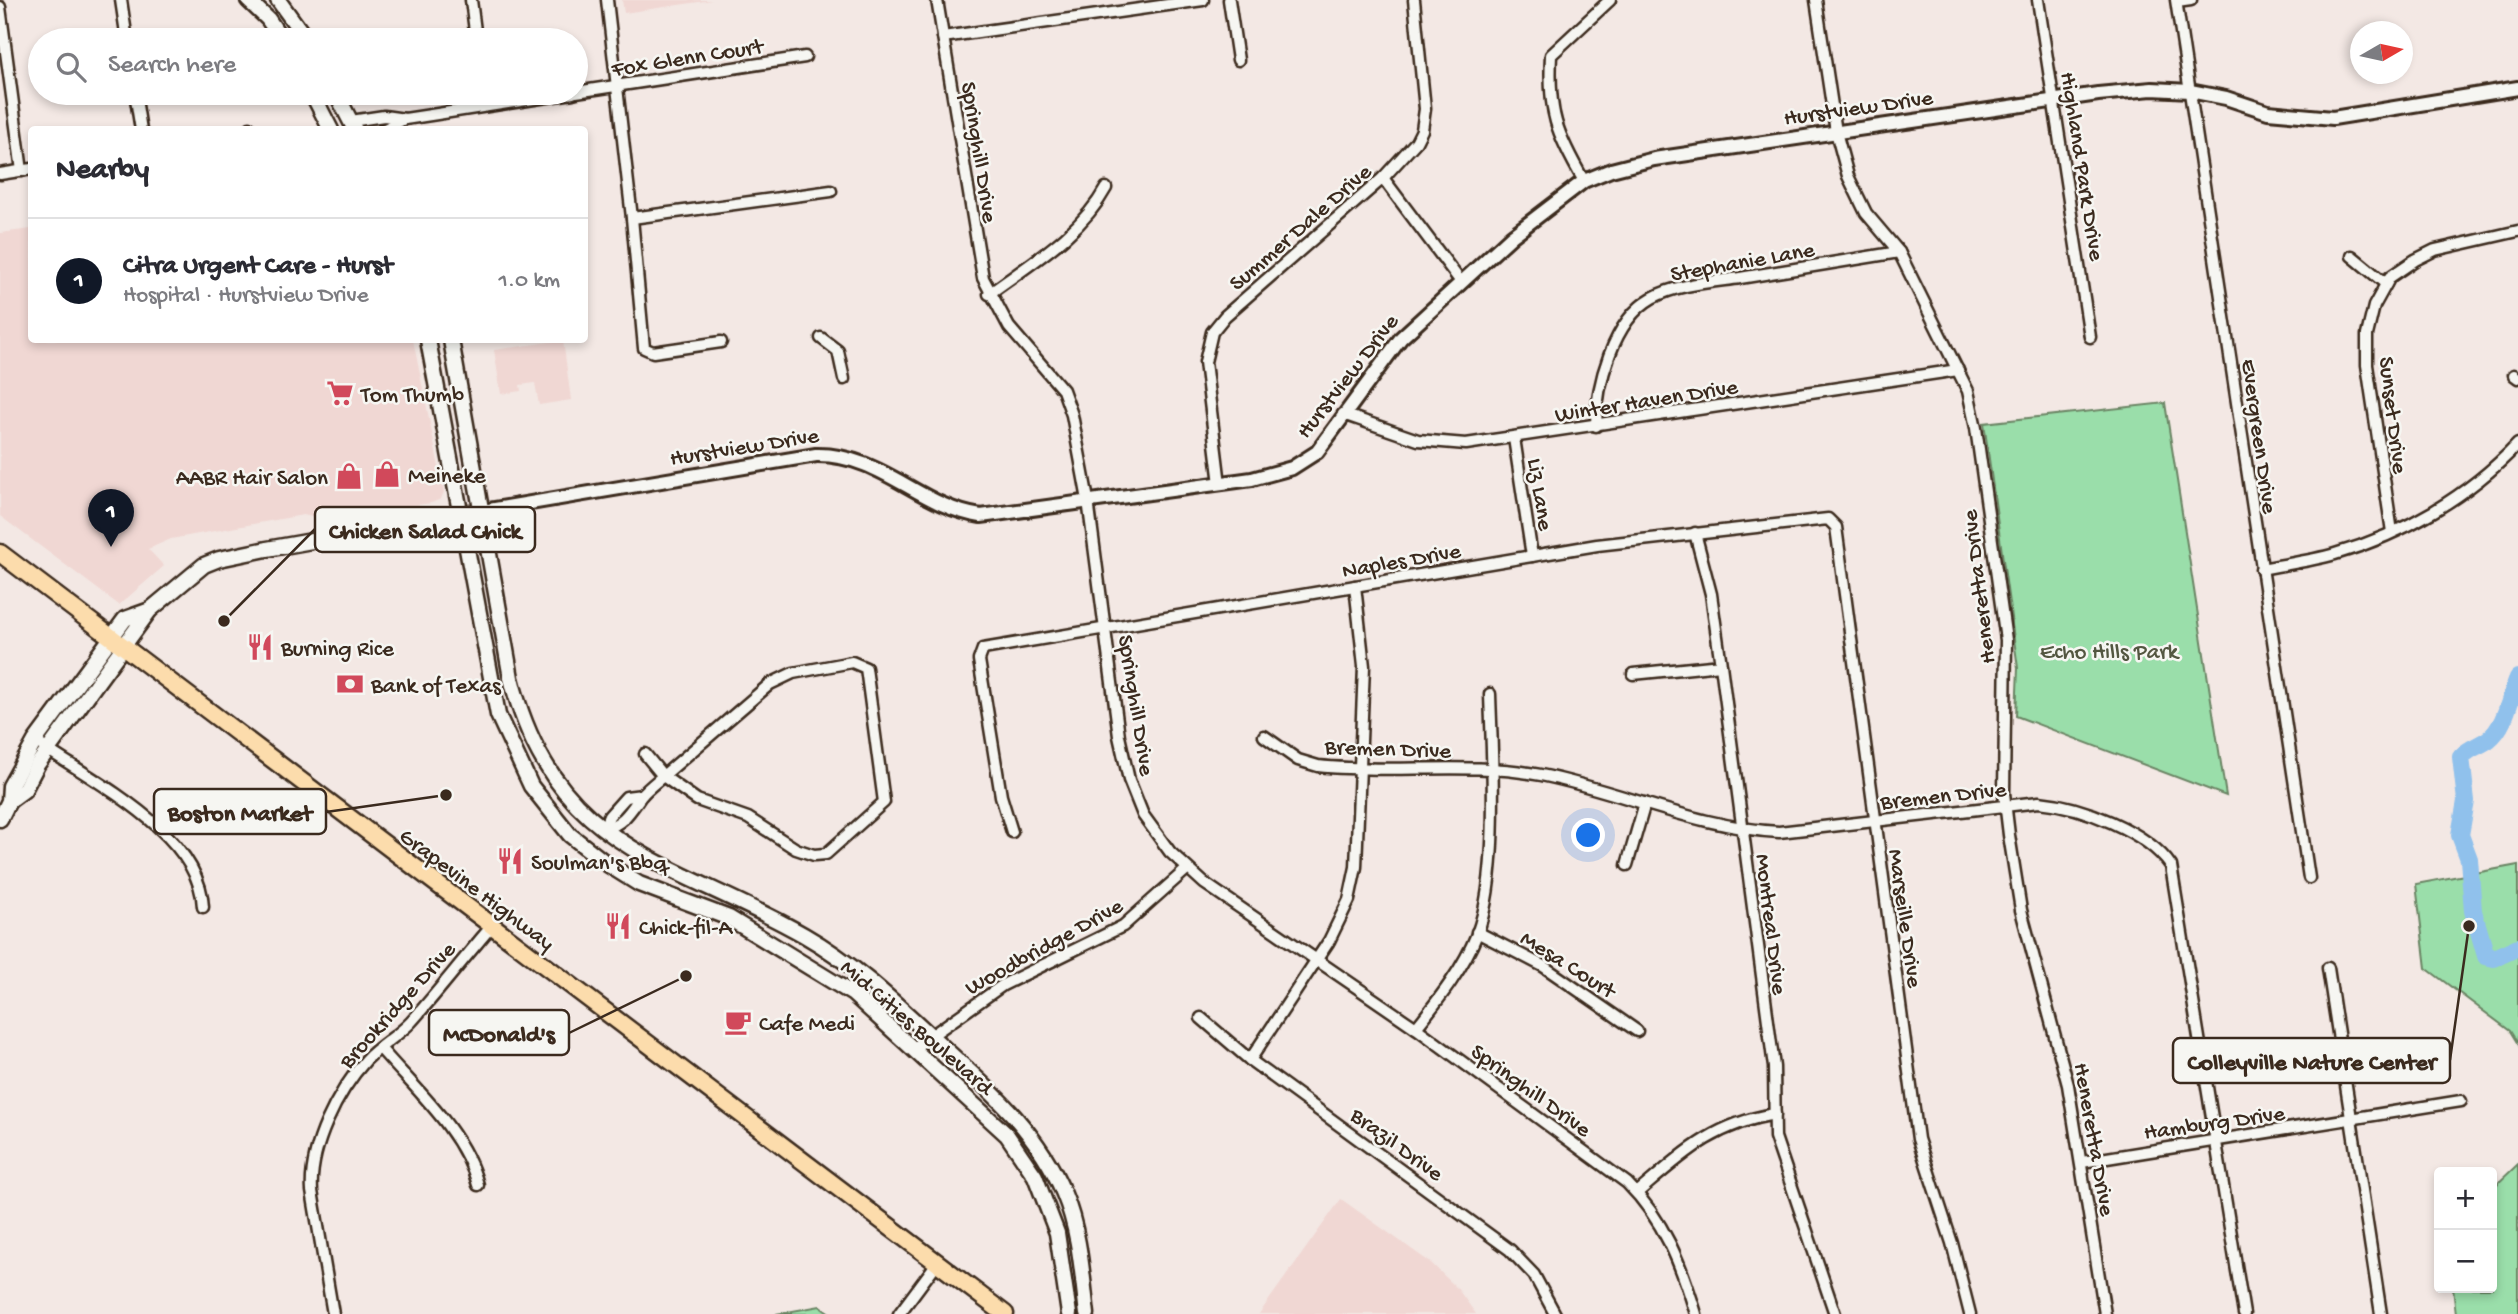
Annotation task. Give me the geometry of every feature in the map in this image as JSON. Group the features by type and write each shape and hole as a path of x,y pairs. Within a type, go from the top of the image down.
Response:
{"main road":[{"path":"248,0 274,28"},
{"path":"260,0 282,2 299,28"},
{"path":"318,105 329,126"},
{"path":"343,105 353,125"},
{"name":"Mid Cities Boulevard","path":"429,343 498,715 531,786 556,821 589,850 639,884 729,918 853,994 1007,1135 1035,1175 1057,1233 1069,1314"},
{"name":"Mid Cities Boulevard","path":"452,343 507,658 520,714 534,743 563,787 603,830 650,861 807,936 867,978 1009,1108 1043,1153 1065,1195 1074,1225 1087,1314"},
{"name":"Hurstview Drive","path":"116,641 189,575 219,559 483,511"},
{"name":"Grapevine Highway","path":"0,553 1005,1314"},
{"path":"0,819 9,801 10,786 35,741 116,641"},
{"path":"9,801 24,790 116,641"},
{"path":"487,662 507,658"},
{"path":"589,850 603,830"}],"street":[{"path":"121,0 125,28"},
{"path":"471,0 475,28"},
{"path":"607,0 632,218 643,348 653,352 721,342"},
{"name":"Springhill Drive","path":"937,0 979,258 989,294 1009,327 1063,390 1081,452 1119,736 1129,780 1153,830 1187,869 1416,1028 1610,1169 1637,1193 1653,1211 1681,1264 1696,1314"},
{"path":"943,37 1203,0"},
{"path":"1229,0 1238,60"},
{"name":"Summer Dale Drive","path":"1220,484 1205,362 1212,332 1225,316 1405,157 1425,119 1414,0"},
{"path":"1584,181 1559,139 1549,89 1552,55 1610,0"},
{"name":"Heneretta Drive","path":"1816,0 1836,132 1848,176 1866,213 1899,252 1968,391 1976,428 2006,640 2005,806 2021,909 2062,1054 2082,1162 2105,1314"},
{"name":"Highland Park Drive","path":"2038,0 2090,337"},
{"path":"2176,1 2191,0"},
{"name":"Evergreen Drive","path":"2176,1 2309,878"},
{"path":"0,7 3,48 27,170 0,174"},
{"name":"Fox Glenn Court","path":"588,91 805,57"},
{"name":"Hurstview Drive","path":"483,511 816,455 836,454 858,459 959,513 981,516 1277,474 1306,461 1326,440 1401,338 1461,282 1512,236 1584,181 1611,170 1654,159 2055,100 2152,89 2190,91 2226,98 2268,112 2333,118 2518,88"},
{"path":"137,105 140,126"},
{"name":"Fox Glenn Court","path":"353,125 384,116 405,119 497,105"},
{"name":"Fox Glenn Court","path":"391,126 405,119"},
{"path":"1383,178 1461,282"},
{"path":"989,294 1081,223 1095,208 1106,188"},
{"path":"632,218 831,191"},
{"name":"Sunset Drive","path":"2392,532 2367,365 2367,335 2374,306 2386,284 2400,269 2435,250 2518,230"},
{"name":"Stephanie Lane","path":"1596,426 1596,405 1607,361 1631,318 1652,298 1693,285 1899,252"},
{"path":"2352,256 2386,284"},
{"path":"821,338 838,351 844,379"},
{"name":"Winter Haven Drive","path":"1343,414 1381,430 1441,444 1514,438 1958,370"},
{"name":"Liz Lane","path":"1514,438 1532,556"},
{"path":"2261,569 2333,555 2392,532 2449,503 2518,444"},
{"name":"Naples Drive","path":"1012,832 1000,796 979,654 986,648 1532,556 1695,533 1819,519 1833,522"},
{"name":"Marseille Drive","path":"1833,522 1836,527 1918,1139 1952,1243 1970,1314"},
{"name":"Montreal Drive","path":"1695,533 1711,594 1721,665 1774,1067 1774,1114 1780,1157 1821,1264 1835,1314"},
{"path":"1250,1060 1317,960 1349,900 1356,867 1364,666 1355,586"},
{"path":"603,830 619,825 634,810 642,796 663,776 740,708 781,678 852,662 859,662 866,668 884,802 826,854 814,855 796,849 748,818 697,800 663,776 645,754"},
{"path":"1633,674 1721,665"},
{"path":"1416,1028 1456,974 1477,932 1489,865 1493,770 1490,694"},
{"name":"Bremen Drive","path":"1265,736 1298,760 1318,766 1493,770 1544,776 1742,828 1779,832 2005,806 2051,804 2091,816 2140,836 2161,852 2171,866 2244,1314"},
{"path":"35,741 145,817 177,844 196,873 203,907"},
{"path":"1628,865 1645,803"},
{"name":"Woodbridge Drive","path":"914,1048 1003,985 1123,926 1187,869"},
{"name":"Brookridge Drive","path":"333,1314 311,1176 317,1150 345,1089 366,1060 409,1025 491,927"},
{"name":"Mesa Court","path":"1477,932 1544,966 1637,1031"},
{"path":"2328,968 2381,1314"},
{"name":"Brazil Drive","path":"1201,1018 1250,1060 1510,1250 1534,1275 1555,1314"},
{"path":"380,1048 456,1137 472,1162 478,1185"},
{"name":"Hamburg Drive","path":"2082,1162 2216,1138 2352,1120 2461,1101"},
{"path":"1637,1193 1697,1143 1724,1127 1745,1119 1774,1114"},
{"path":"900,1314 937,1263"}],"shaded area":[{"path":"622,0 712,0 624,13"},
{"path":"28,229 28,343 414,343 444,492 441,499 431,503 322,519 303,515 171,539 148,549 164,566 119,605 0,516 0,233"},
{"path":"542,343 563,343 571,400 539,405 535,383 520,385 521,391 501,394 494,350"},
{"path":"1341,1199 1431,1263 1457,1288 1476,1314 1259,1314"}],"green space":[{"name":"Echo Hills Park","path":"2165,403 2226,796 2016,716 2018,668 1984,423"},
{"path":"2518,865 2518,1044 2510,1031 2426,968 2416,884"},
{"path":"2518,1164 2518,1314 2456,1314 2454,1293 2497,1293 2497,1184"},
{"path":"820,1306 831,1314 776,1314"}],"waterway":[{"path":"2518,678 2500,727 2489,739 2461,757 2466,801 2460,835 2469,859 2473,911 2486,956 2494,958 2518,947"}],"place":[{"name":"Tom Thumb","path":"340,393"},
{"name":"Meineke","path":"387,474"},
{"name":"AABR Hair Salon","path":"349,476"},
{"name":"Citra Urgent Care - Hurst","path":"111,547"},
{"name":"Chicken Salad Chick","path":"224,621"},
{"name":"Burning Rice","path":"260,647"},
{"name":"Bank of Texas","path":"350,684"},
{"name":"Boston Market","path":"446,795"},
{"name":"Soulman's Bbq","path":"510,861"},
{"name":"Chick-fil-A","path":"618,926"},
{"name":"Colleyville Nature Center","path":"2469,926"},
{"name":"McDonald's","path":"686,976"},
{"name":"Cafe Medi","path":"738,1022"}]}
